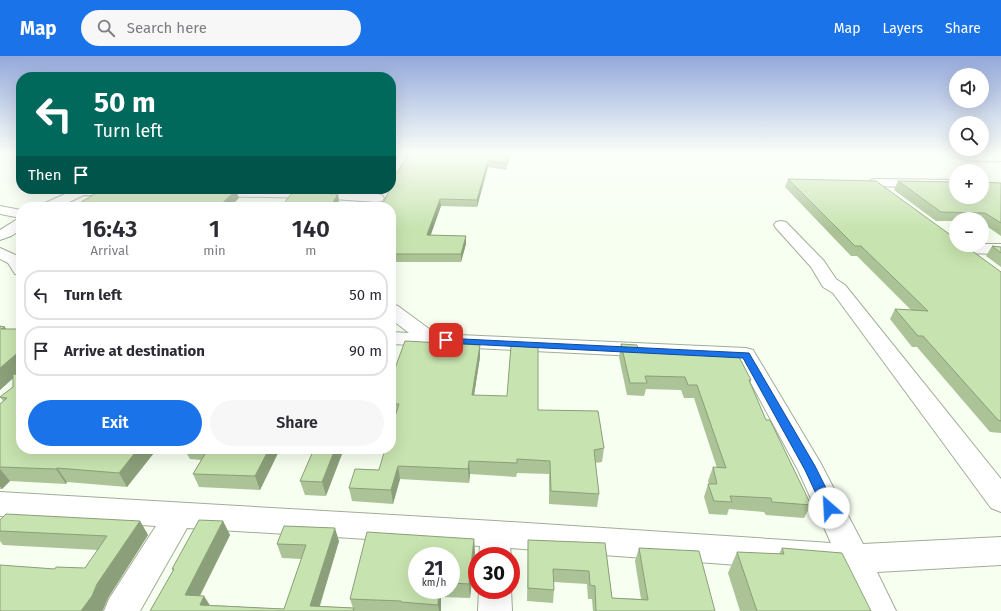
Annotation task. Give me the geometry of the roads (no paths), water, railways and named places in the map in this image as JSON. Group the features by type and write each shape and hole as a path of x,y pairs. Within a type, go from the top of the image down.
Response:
{"street":[{"path":"893,197 875,183 949,184"},
{"path":"59,202 76,194"},
{"path":"318,194 377,198"},
{"path":"0,210 16,213"},
{"path":"780,225 818,266 829,283 838,289 1001,500"},
{"path":"0,249 3,234 16,226"},
{"path":"989,248 1001,249"},
{"path":"967,252 984,264"},
{"path":"0,253 14,260 16,263"},
{"path":"396,314 431,340"},
{"path":"396,338 746,356 811,469 879,611"},
{"path":"0,504 179,515 495,545 854,559 1001,551"},
{"path":"121,611 179,515"},
{"path":"495,599 495,611"}]}
